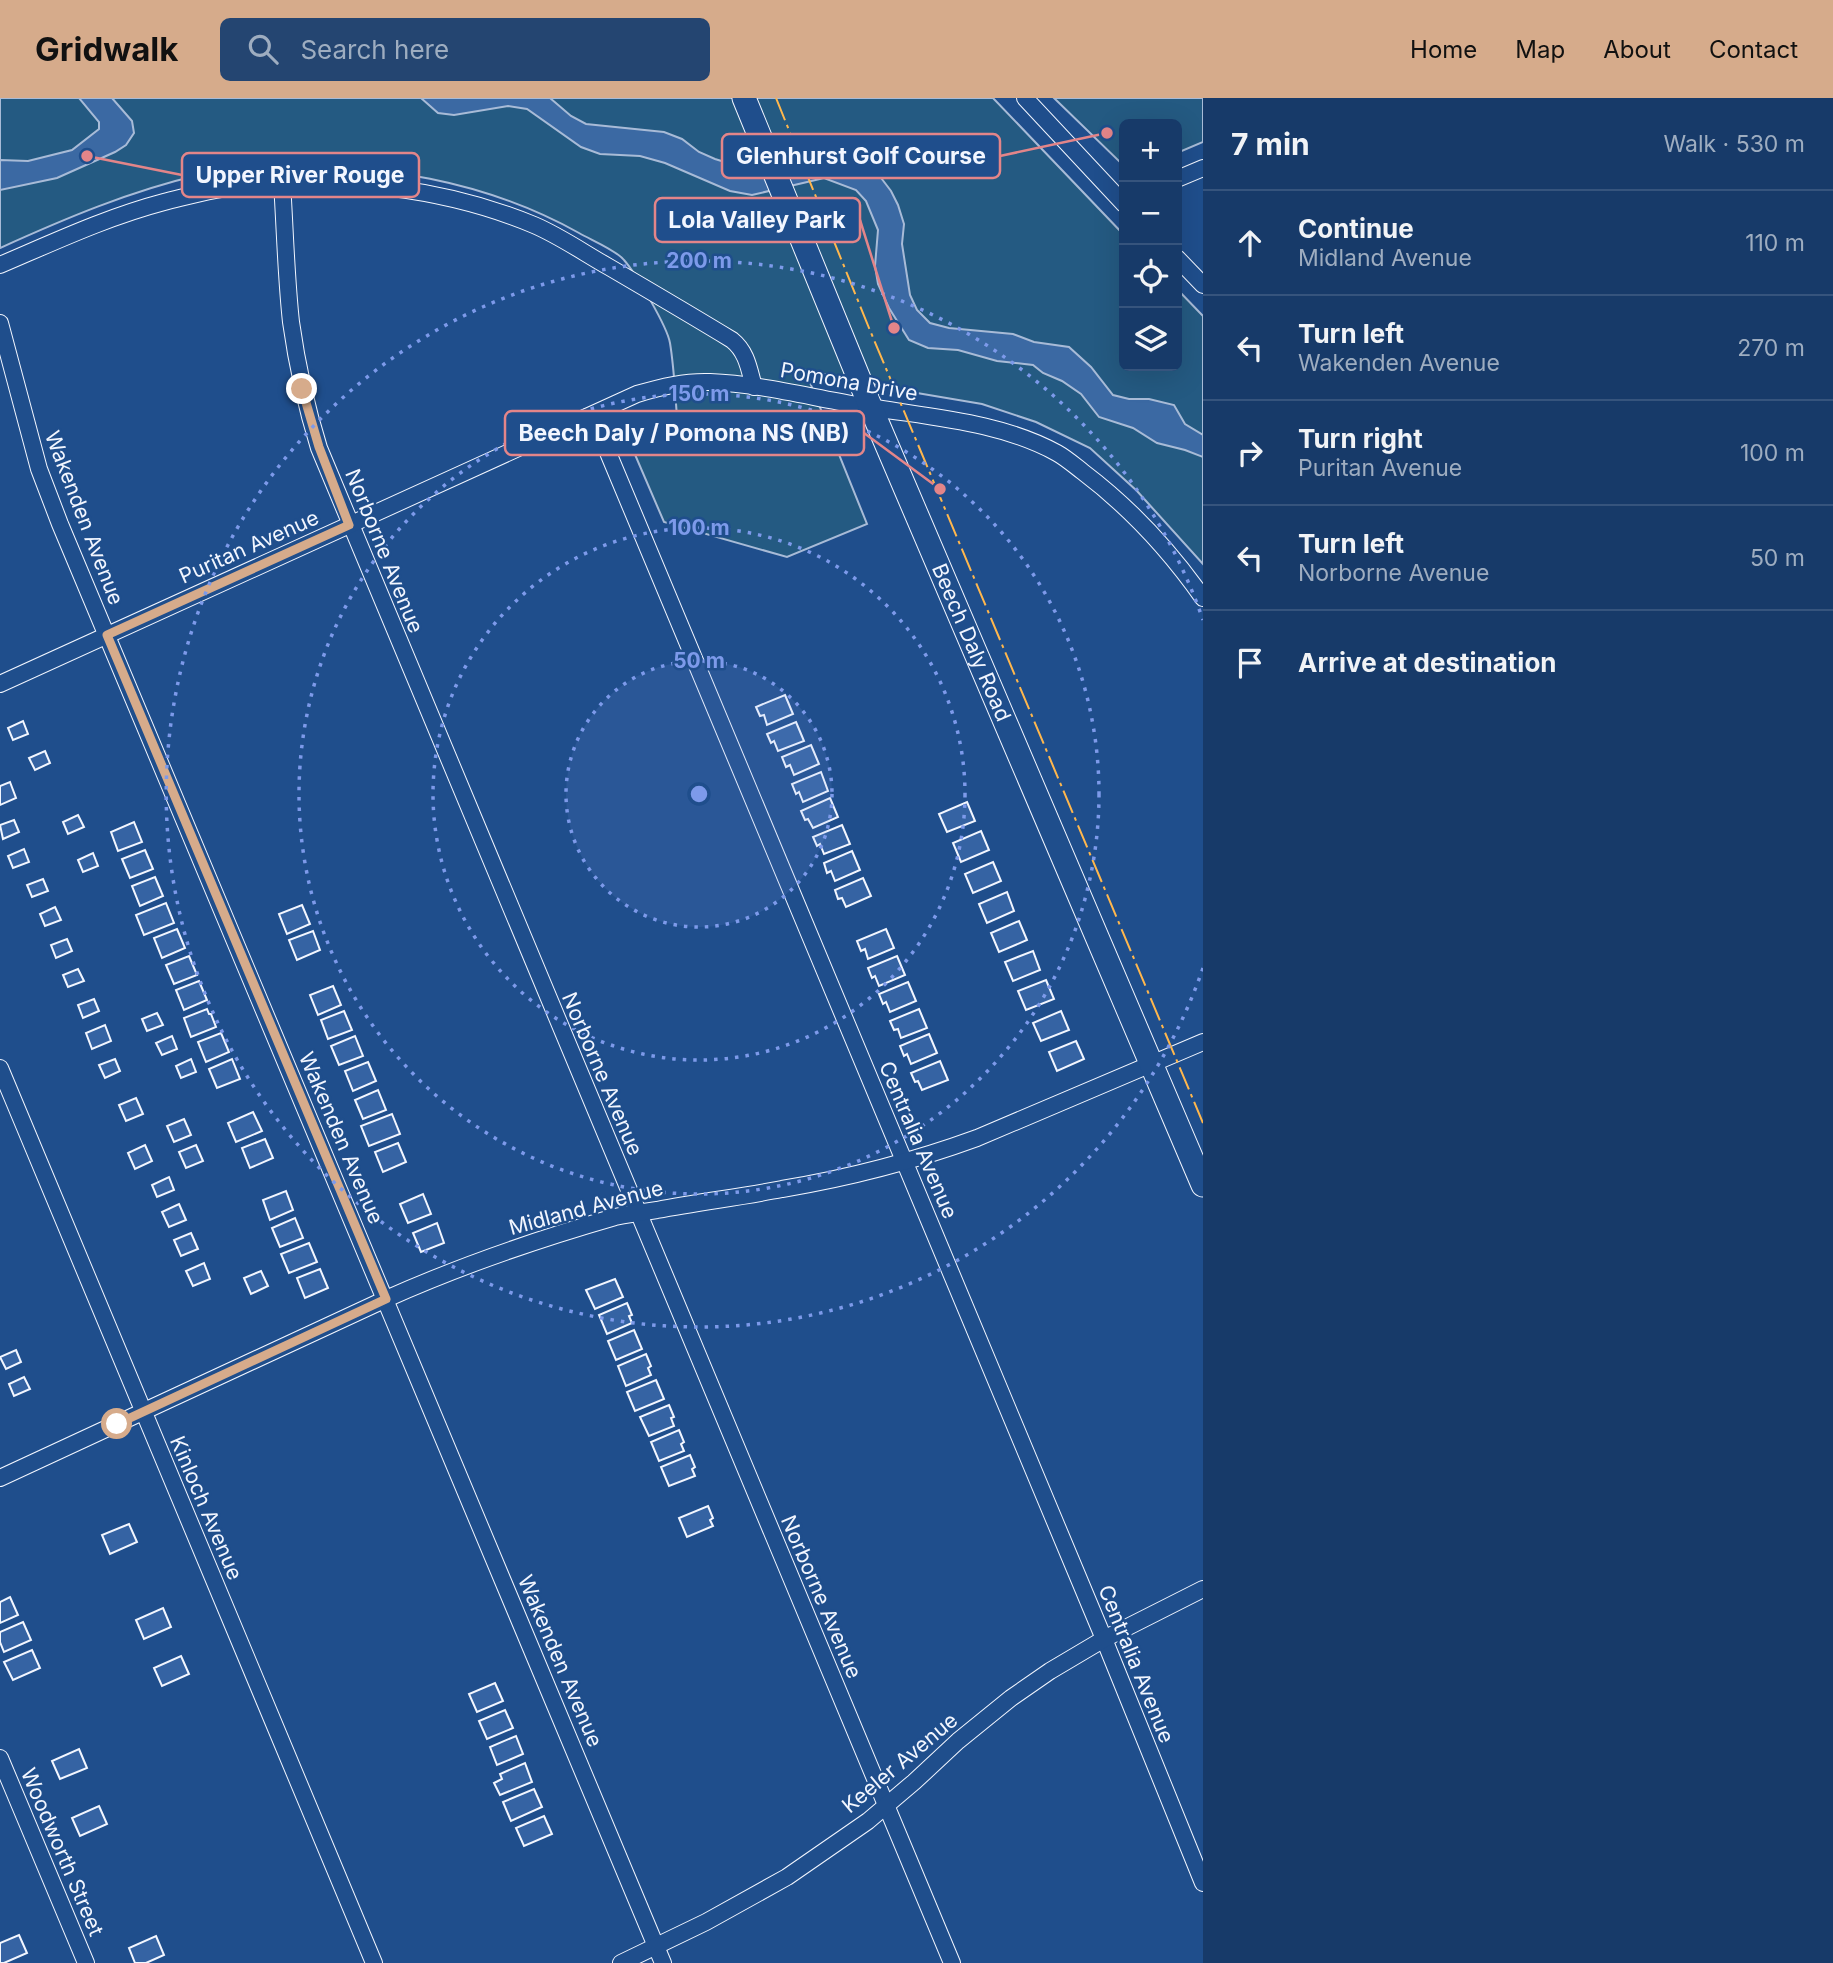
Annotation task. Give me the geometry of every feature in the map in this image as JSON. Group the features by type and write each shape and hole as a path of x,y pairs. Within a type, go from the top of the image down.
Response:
{"main road":[{"name":"Beech Daly Road","path":"744,98 871,408 1203,1185"}],"street":[{"path":"1026,98 1119,198"},
{"path":"1182,177 1203,168"},
{"name":"Norborne Avenue","path":"282,183 290,308 302,389 319,447 349,525 952,1963"},
{"name":"Pomona Drive","path":"0,265 94,225 163,202 240,186 354,183 407,190 508,215 537,226 732,340 745,354 754,387 991,428 1037,443 1059,454 1117,499 1147,530 1203,598"},
{"path":"1182,263 1203,285"},
{"name":"Wakenden Avenue","path":"0,323 39,469 663,1963"},
{"name":"Puritan Avenue","path":"0,684 637,394 669,385 708,382 754,387"},
{"name":"Centralia Avenue","path":"587,417 604,443 1104,1639 1203,1883"},
{"name":"Midland Avenue","path":"0,1478 386,1299 504,1251 637,1213 827,1181 939,1152 1203,1042"},
{"name":"Kinloch Avenue","path":"0,1068 374,1963"},
{"name":"Keeler Avenue","path":"621,1963 717,1916 787,1877 868,1821 1011,1698 1104,1639 1203,1589"},
{"name":"Woodworth Street","path":"0,1758 86,1963"}],"shaded area":[{"path":"0,98 993,98 1119,230 1119,371 1182,371 1182,294 1203,316 1203,564 1137,491 1090,448 1036,422 982,404 805,370 867,524 787,557 664,522 627,436 677,417 668,335 643,288 624,260 603,245 543,215 469,188 391,172 351,168 263,168 226,171 199,175 148,189 0,248"},
{"path":"79,98 112,98 132,121 134,133 126,145 57,178 0,190 0,160 28,161 72,150 99,129 99,122"},
{"path":"421,98 550,98 571,116 586,124 664,132 682,139 699,152 744,168 817,144 826,156 842,156 872,166 898,205 904,224 902,244 910,295 917,310 930,323 949,328 1013,334 1034,342 1069,347 1091,367 1113,395 1174,405 1185,424 1203,435 1203,457 1157,443 1133,428 1099,417 1081,394 1033,365 997,361 958,350 928,348 909,340 878,284 875,266 878,230 866,201 856,190 824,178 752,195 730,191 665,163 640,156 600,154 581,147 527,109 508,106 454,115 438,113"},
{"path":"1054,98 1203,98 1203,142 1182,151 1182,119 1119,119 1119,161"}],"building":[{"path":"785,695 793,714 767,725 764,715 760,716 756,707"},
{"path":"23,721 28,734 13,740 8,728"},
{"path":"796,722 804,741 778,751 767,734"},
{"path":"811,745 819,764 794,775 790,765 786,767 782,757"},
{"path":"45,751 50,763 35,770 29,758"},
{"path":"821,772 828,791 803,802 792,784"},
{"path":"10,782 16,798 0,805 0,786"},
{"path":"830,798 838,817 813,828 801,811"},
{"path":"967,802 975,821 947,832 939,814"},
{"path":"78,815 84,827 68,834 63,822"},
{"path":"14,820 19,832 3,839 0,825"},
{"path":"134,822 142,842 118,851 111,832"},
{"path":"842,825 850,844 824,854 813,837"},
{"path":"981,831 989,850 961,862 953,843"},
{"path":"24,849 29,862 13,868 8,856"},
{"path":"145,850 153,869 130,878 122,859"},
{"path":"852,851 860,870 835,881 831,871 827,873 824,863"},
{"path":"93,853 98,866 83,872 78,860"},
{"path":"993,862 1001,881 973,893 965,874"},
{"path":"155,877 163,896 140,906 132,886"},
{"path":"863,878 871,896 846,907 842,898 838,899 835,890"},
{"path":"43,879 48,891 32,897 27,885"},
{"path":"1007,892 1014,911 987,923 979,904"},
{"path":"166,903 174,923 144,935 136,915"},
{"path":"302,905 310,924 287,934 279,914"},
{"path":"55,907 61,920 45,926 40,914"},
{"path":"1019,921 1027,940 999,952 991,933"},
{"path":"177,929 185,948 162,958 154,938"},
{"path":"886,929 894,948 868,959 865,949 861,951 857,941"},
{"path":"313,931 320,950 297,960 289,940"},
{"path":"67,939 72,951 56,958 51,945"},
{"path":"1033,951 1040,970 1013,981 1005,962"},
{"path":"189,956 197,975 174,984 166,965"},
{"path":"897,956 905,975 879,986 868,968"},
{"path":"78,969 84,981 68,987 63,975"},
{"path":"1046,980 1054,999 1026,1010 1018,991"},
{"path":"199,981 207,1000 184,1010 176,990"},
{"path":"908,982 916,1001 890,1012 879,994"},
{"path":"333,986 341,1005 318,1015 310,995"},
{"path":"94,999 99,1011 83,1018 78,1005"},
{"path":"207,1009 216,1027 191,1037 184,1018"},
{"path":"919,1009 927,1028 901,1038 898,1029 894,1030 890,1021"},
{"path":"344,1011 352,1030 328,1039 321,1020"},
{"path":"1061,1011 1069,1030 1041,1041 1033,1023"},
{"path":"157,1013 163,1025 147,1031 142,1019"},
{"path":"105,1025 111,1041 92,1049 86,1033"},
{"path":"221,1033 229,1052 206,1062 198,1042"},
{"path":"929,1034 937,1053 911,1064 900,1046"},
{"path":"172,1036 177,1049 162,1055 156,1043"},
{"path":"355,1036 363,1056 339,1065 331,1046"},
{"path":"1076,1041 1084,1059 1057,1071 1049,1052"},
{"path":"115,1059 120,1071 105,1078 99,1065"},
{"path":"191,1059 196,1072 181,1078 176,1066"},
{"path":"232,1059 240,1079 217,1088 209,1069"},
{"path":"940,1061 948,1080 922,1090 911,1073"},
{"path":"368,1062 376,1081 353,1091 345,1071"},
{"path":"378,1090 386,1110 363,1119 355,1100"},
{"path":"136,1098 143,1114 126,1121 119,1105"},
{"path":"253,1112 262,1131 236,1142 228,1123"},
{"path":"392,1114 400,1134 369,1146 361,1126"},
{"path":"184,1119 191,1135 174,1142 167,1126"},
{"path":"265,1139 273,1158 250,1168 242,1148"},
{"path":"398,1143 406,1162 383,1172 375,1152"},
{"path":"145,1145 152,1161 135,1169 128,1153"},
{"path":"196,1145 203,1161 186,1168 179,1152"},
{"path":"169,1177 174,1190 157,1197 152,1185"},
{"path":"286,1191 293,1210 270,1220 263,1200"},
{"path":"423,1194 431,1214 408,1223 400,1204"},
{"path":"179,1204 186,1220 169,1227 162,1212"},
{"path":"295,1218 303,1238 280,1247 272,1228"},
{"path":"437,1223 444,1243 421,1252 413,1233"},
{"path":"191,1233 198,1249 181,1256 174,1240"},
{"path":"309,1243 317,1262 289,1273 281,1254"},
{"path":"204,1263 210,1279 193,1286 186,1271"},
{"path":"320,1269 328,1288 305,1298 297,1278"},
{"path":"261,1271 268,1286 251,1294 244,1278"},
{"path":"615,1279 623,1297 595,1309 586,1290"},
{"path":"627,1303 632,1323 607,1334 599,1315"},
{"path":"634,1330 642,1349 616,1360 608,1341"},
{"path":"16,1350 21,1362 6,1369 0,1357"},
{"path":"646,1354 651,1375 626,1386 618,1366"},
{"path":"24,1377 30,1389 14,1396 9,1384"},
{"path":"656,1380 664,1399 635,1411 627,1392"},
{"path":"669,1405 674,1426 649,1436 640,1417"},
{"path":"679,1430 684,1451 659,1461 651,1442"},
{"path":"690,1455 695,1476 669,1486 661,1467"},
{"path":"708,1506 713,1526 687,1537 679,1518"},
{"path":"129,1524 137,1542 110,1554 102,1535"},
{"path":"10,1597 18,1615 0,1623 0,1602"},
{"path":"163,1608 171,1627 144,1639 136,1620"},
{"path":"23,1622 31,1640 4,1652 0,1632"},
{"path":"32,1650 40,1668 13,1680 4,1662"},
{"path":"181,1656 189,1674 162,1686 154,1668"},
{"path":"495,1683 503,1701 477,1712 469,1694"},
{"path":"505,1710 513,1728 487,1739 479,1721"},
{"path":"516,1736 523,1754 497,1765 490,1747"},
{"path":"79,1749 87,1768 60,1779 52,1761"},
{"path":"525,1763 532,1782 500,1795 494,1783 502,1779 500,1774"},
{"path":"534,1789 542,1807 511,1821 503,1802"},
{"path":"99,1806 107,1824 80,1836 72,1818"},
{"path":"544,1816 552,1834 524,1846 516,1828"},
{"path":"19,1935 27,1953 0,1963 0,1943"},
{"path":"156,1936 164,1955 146,1963 135,1963 129,1948"}],"power":[{"path":"776,98 869,328 1203,1123"}],"place":[{"name":"Glenhurst Golf Course","path":"1107,133"},
{"name":"Upper River Rouge","path":"87,156"},
{"name":"Lola Valley Park","path":"894,328"},
{"name":"Beech Daly / Pomona NS (NB)","path":"940,489"}],"route":[{"path":"117,1424 386,1299 107,635 349,525 319,447 302,389"}]}
